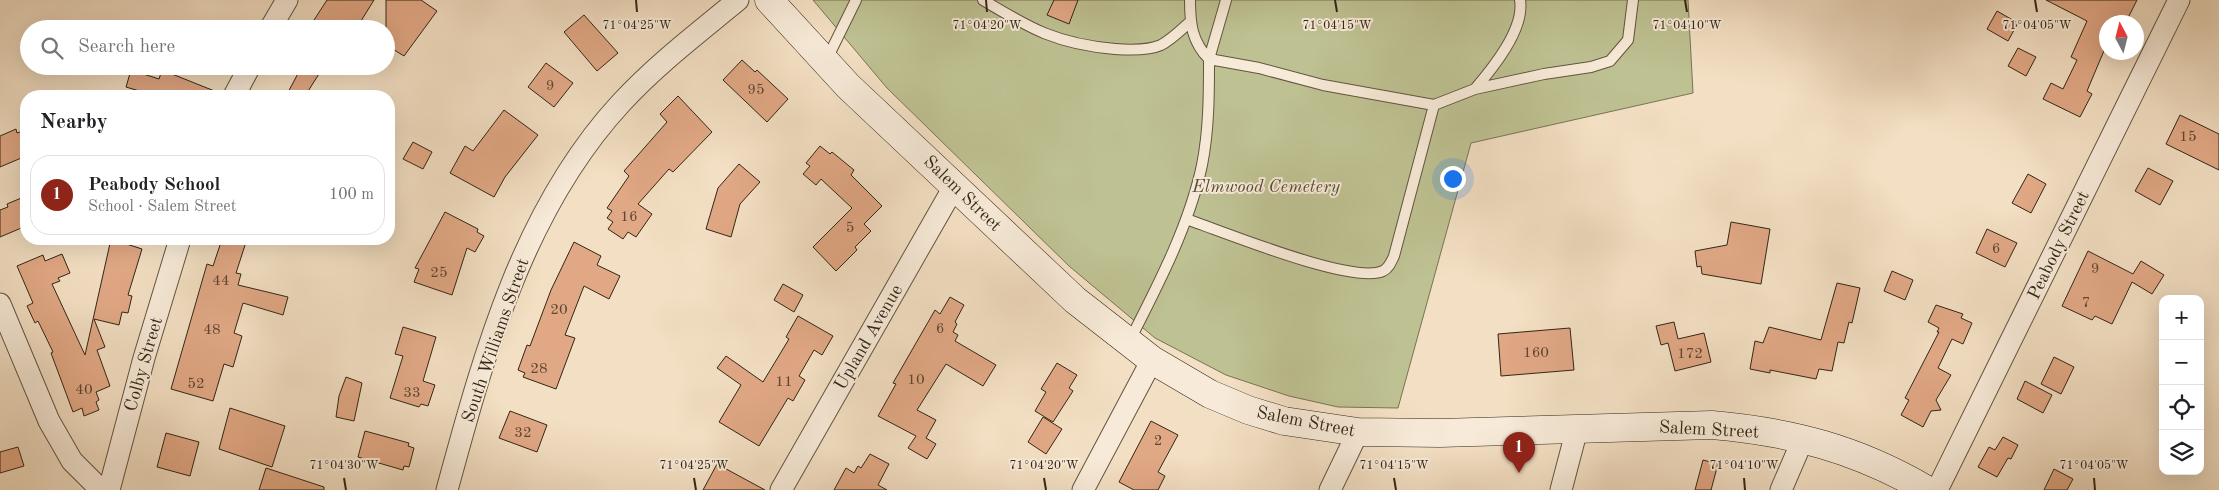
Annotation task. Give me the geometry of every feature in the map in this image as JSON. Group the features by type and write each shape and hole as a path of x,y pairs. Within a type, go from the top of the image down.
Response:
{"main road":[{"name":"Salem Street","path":"769,0 848,86 1055,281 1128,343 1152,360 1210,394 1248,410 1284,420 1358,432 1398,433 1712,426 1750,429 1833,446 1880,466 1927,490"}],"street":[{"path":"275,20 286,0"},
{"name":"South Williams Street","path":"447,490 480,371 501,311 524,255 552,201 584,148 621,103 666,58 738,0"},
{"name":"Peabody Street","path":"1938,490 2179,0"},
{"path":"237,90 245,75"},
{"name":"Upland Avenue","path":"780,490 955,185"},
{"name":"Colby Street","path":"108,490 144,358 178,245"},
{"path":"0,304 49,421 72,461 101,490"},
{"path":"1083,490 1152,360"},
{"path":"1561,490 1577,429"},
{"path":"1330,490 1358,432"},
{"path":"1781,490 1802,439"}],"lane":[{"path":"826,62 856,0"},
{"path":"983,0 1052,38 1091,47 1124,49 1154,47 1161,45 1191,21"},
{"path":"1190,0 1193,38 1209,59 1259,68 1323,85 1434,105 1475,89 1544,74 1583,69 1610,61 1628,40 1634,0"},
{"path":"1128,343 1186,219 1202,165 1207,130 1209,59 1226,0"},
{"path":"1475,89 1504,50 1516,27 1520,0"},
{"path":"1186,219 1344,271 1359,273 1382,271 1388,267 1394,256 1434,105"}],"green space":[{"name":"Elmwood Cemetery","path":"813,0 1688,0 1693,93 1471,143 1398,408 1338,407 1289,396 1226,375 1155,338 1069,266 887,88"}],"building":[{"path":"327,0 374,0 362,20 314,20"},
{"path":"386,0 421,0 437,11 404,56 395,50 395,20 386,20"},
{"path":"1054,0 1078,0 1069,24 1047,15"},
{"path":"2046,0 2137,0 2130,15 2099,15 2100,60 2087,91 2092,94 2080,117 2043,99 2051,83 2063,89 2077,60 2071,57 2087,21"},
{"path":"1997,11 2018,23 2008,41 1987,29"},
{"path":"584,15 618,53 597,71 564,32"},
{"path":"2018,48 2036,57 2026,76 2008,66"},
{"path":"742,60 755,72 757,70 788,99 767,122 723,80"},
{"path":"546,63 573,83 554,107 528,87"},
{"path":"130,75 147,75 159,79 160,75 174,75 212,90 136,90 126,87"},
{"path":"297,75 318,75 309,90 289,90"},
{"path":"678,96 712,132 673,172 669,169 638,204 652,214 636,237 628,232 623,239 608,229 613,222 607,218 612,211 607,208 629,176 624,171 667,122 660,114"},
{"path":"504,110 538,135 505,177 494,197 450,173 465,146 473,151"},
{"path":"2180,115 2219,134 2219,170 2166,144"},
{"path":"16,129 17,133 20,132 20,159 0,167 0,136"},
{"path":"413,142 432,152 423,169 403,159"},
{"path":"820,146 830,154 832,152 854,170 851,175 882,206 864,224 871,231 855,247 857,250 836,271 813,247 852,208 821,179 816,185 803,174 810,166 806,163"},
{"path":"739,164 760,182 740,204 731,237 706,229 718,188"},
{"path":"2148,168 2173,181 2160,205 2135,191"},
{"path":"2028,174 2046,184 2031,213 2012,203"},
{"path":"20,199 20,229 0,237 0,210 8,207 7,204"},
{"path":"445,212 478,229 477,232 484,236 475,252 467,248 452,295 414,282 419,269 415,268"},
{"path":"1731,222 1770,229 1761,284 1702,274 1701,266 1697,267 1695,251 1727,245"},
{"path":"1987,229 2017,243 2005,267 1976,253"},
{"path":"574,242 601,256 597,265 620,276 609,299 584,286 565,335 575,338 556,389 523,377 525,373 518,370 527,345 530,346 551,290"},
{"path":"110,245 130,245 142,249 128,295 132,296 128,313 122,312 119,325 94,319 105,347 97,350 110,386 96,392 99,400 96,402 99,410 84,416 82,408 73,412 51,353 53,352 38,321 35,323 27,306 33,303 17,266 43,255 45,261 62,254 70,273 58,278 60,281 52,284 85,355"},
{"path":"220,245 245,245 236,273 241,274 238,285 288,297 283,315 243,303 234,333 242,336 233,367 224,364 213,401 171,389 207,264 213,266"},
{"path":"2088,251 2133,274 2141,261 2164,275 2152,294 2132,282 2112,324 2095,316 2092,320 2062,306"},
{"path":"1892,271 1913,280 1905,300 1884,291"},
{"path":"1837,283 1860,288 1852,323 1849,322 1844,343 1838,342 1832,371 1819,369 1816,379 1770,370 1770,373 1750,369 1755,341 1763,343 1769,327 1821,340"},
{"path":"783,284 803,295 794,312 774,300"},
{"path":"950,297 964,305 955,322 957,324 953,332 958,335 955,341 996,365 983,386 946,364 917,410 936,420 926,438 936,444 927,459 908,448 916,436 878,416 896,384 893,383 935,310 940,314"},
{"path":"1936,305 1963,314 1961,318 1972,323 1963,344 1952,339 1938,368 1951,375 1936,400 1941,410 1931,411 1923,427 1901,415 1909,400 1905,398 1939,332 1937,332 1939,328 1928,322"},
{"path":"798,316 833,336 822,355 814,350 799,376 805,380 793,401 788,398 759,446 719,422 741,385 717,368 726,356 763,382 789,339 786,337"},
{"path":"1674,322 1678,339 1704,333 1711,362 1675,371 1668,343 1661,345 1656,326"},
{"path":"403,327 436,337 423,381 435,385 428,406 421,404 419,407 390,398 403,356 395,354"},
{"path":"1570,328 1574,370 1501,376 1498,334"},
{"path":"2054,357 2074,367 2061,394 2041,384"},
{"path":"1057,363 1077,375 1069,388 1073,391 1053,422 1035,411 1046,392 1041,389"},
{"path":"346,377 362,383 354,421 336,417 339,396"},
{"path":"2025,381 2052,395 2043,413 2017,399"},
{"path":"230,408 285,426 272,467 219,449"},
{"path":"510,411 547,425 537,452 499,438"},
{"path":"1043,417 1062,429 1046,454 1028,442"},
{"path":"1151,421 1178,435 1158,472 1165,476 1158,490 1134,490 1119,482"},
{"path":"365,431 409,443 408,446 414,448 409,467 404,466 403,470 358,457"},
{"path":"166,433 199,442 190,476 157,467"},
{"path":"2003,437 2018,445 2011,459 2008,458 1997,477 1978,467 1989,447 1995,450"},
{"path":"18,447 24,466 0,473 0,452"},
{"path":"870,454 889,464 878,485 887,490 834,490 846,468 854,473 858,466 861,468"},
{"path":"1703,460 1718,464 1711,490 1695,490"},
{"path":"717,464 765,490 703,490"},
{"path":"266,468 324,487 324,490 259,490"},
{"path":"2054,469 2073,479 2067,490 2044,490"}],"place":[{"name":"Peabody School","path":"1519,473"}]}
